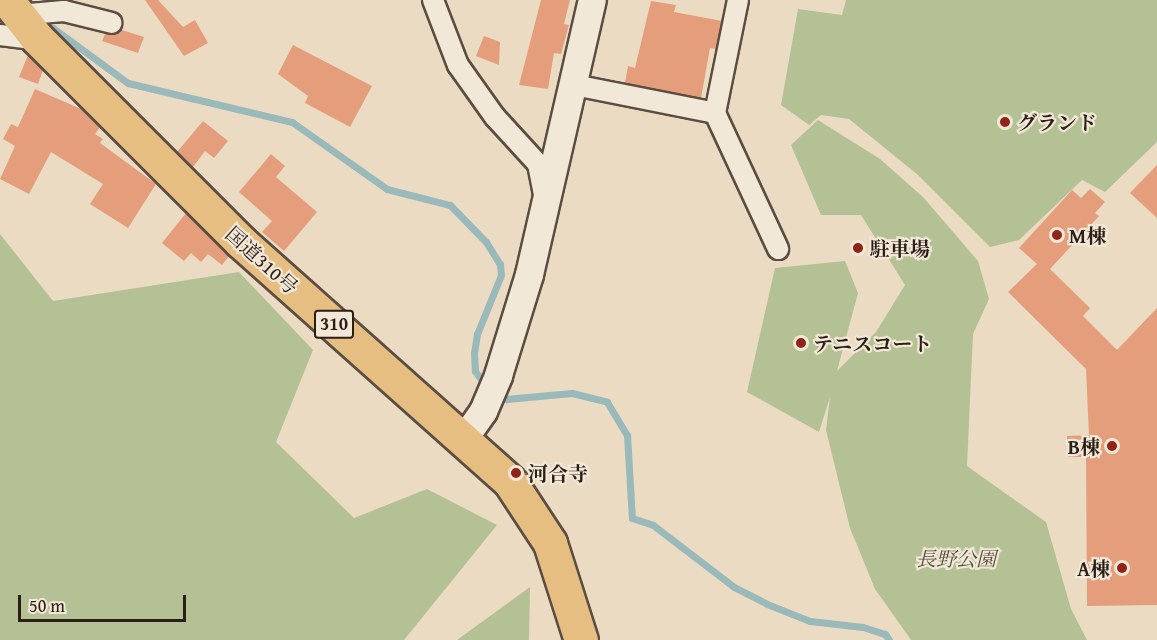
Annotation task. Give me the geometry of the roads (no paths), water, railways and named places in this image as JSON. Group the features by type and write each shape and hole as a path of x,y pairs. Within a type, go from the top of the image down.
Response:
{"highway":[{"name":"国道310号","path":"20,24 241,242 464,438 533,511 550,543 581,640"}],"street":[{"path":"433,0 459,65 495,117 538,164 545,200"},
{"path":"464,438 483,411 498,375 529,274 592,0"},
{"path":"738,0 715,113 778,249"},
{"path":"20,24 72,5 112,23"},
{"path":"574,85 715,113"}],"waterway":[{"path":"41,27 53,28 128,83 292,122 387,189 450,205 486,242 500,264 501,275 477,334 474,353 475,371 486,386"},
{"path":"495,393 506,399 572,393 607,402 627,435 632,518 653,525 734,587 767,604 810,621 863,627 885,634 889,640"}],"place":[{"name":"グランド","path":"1005,122"},
{"name":"M棟","path":"1057,235"},
{"name":"駐車場","path":"858,248"},
{"name":"テニスコート","path":"801,343"},
{"name":"B棟","path":"1112,446"},
{"name":"河合寺","path":"516,473"},
{"name":"A棟","path":"1122,568"}],"park label":[{"name":"長野公園","path":"956,558"}]}
